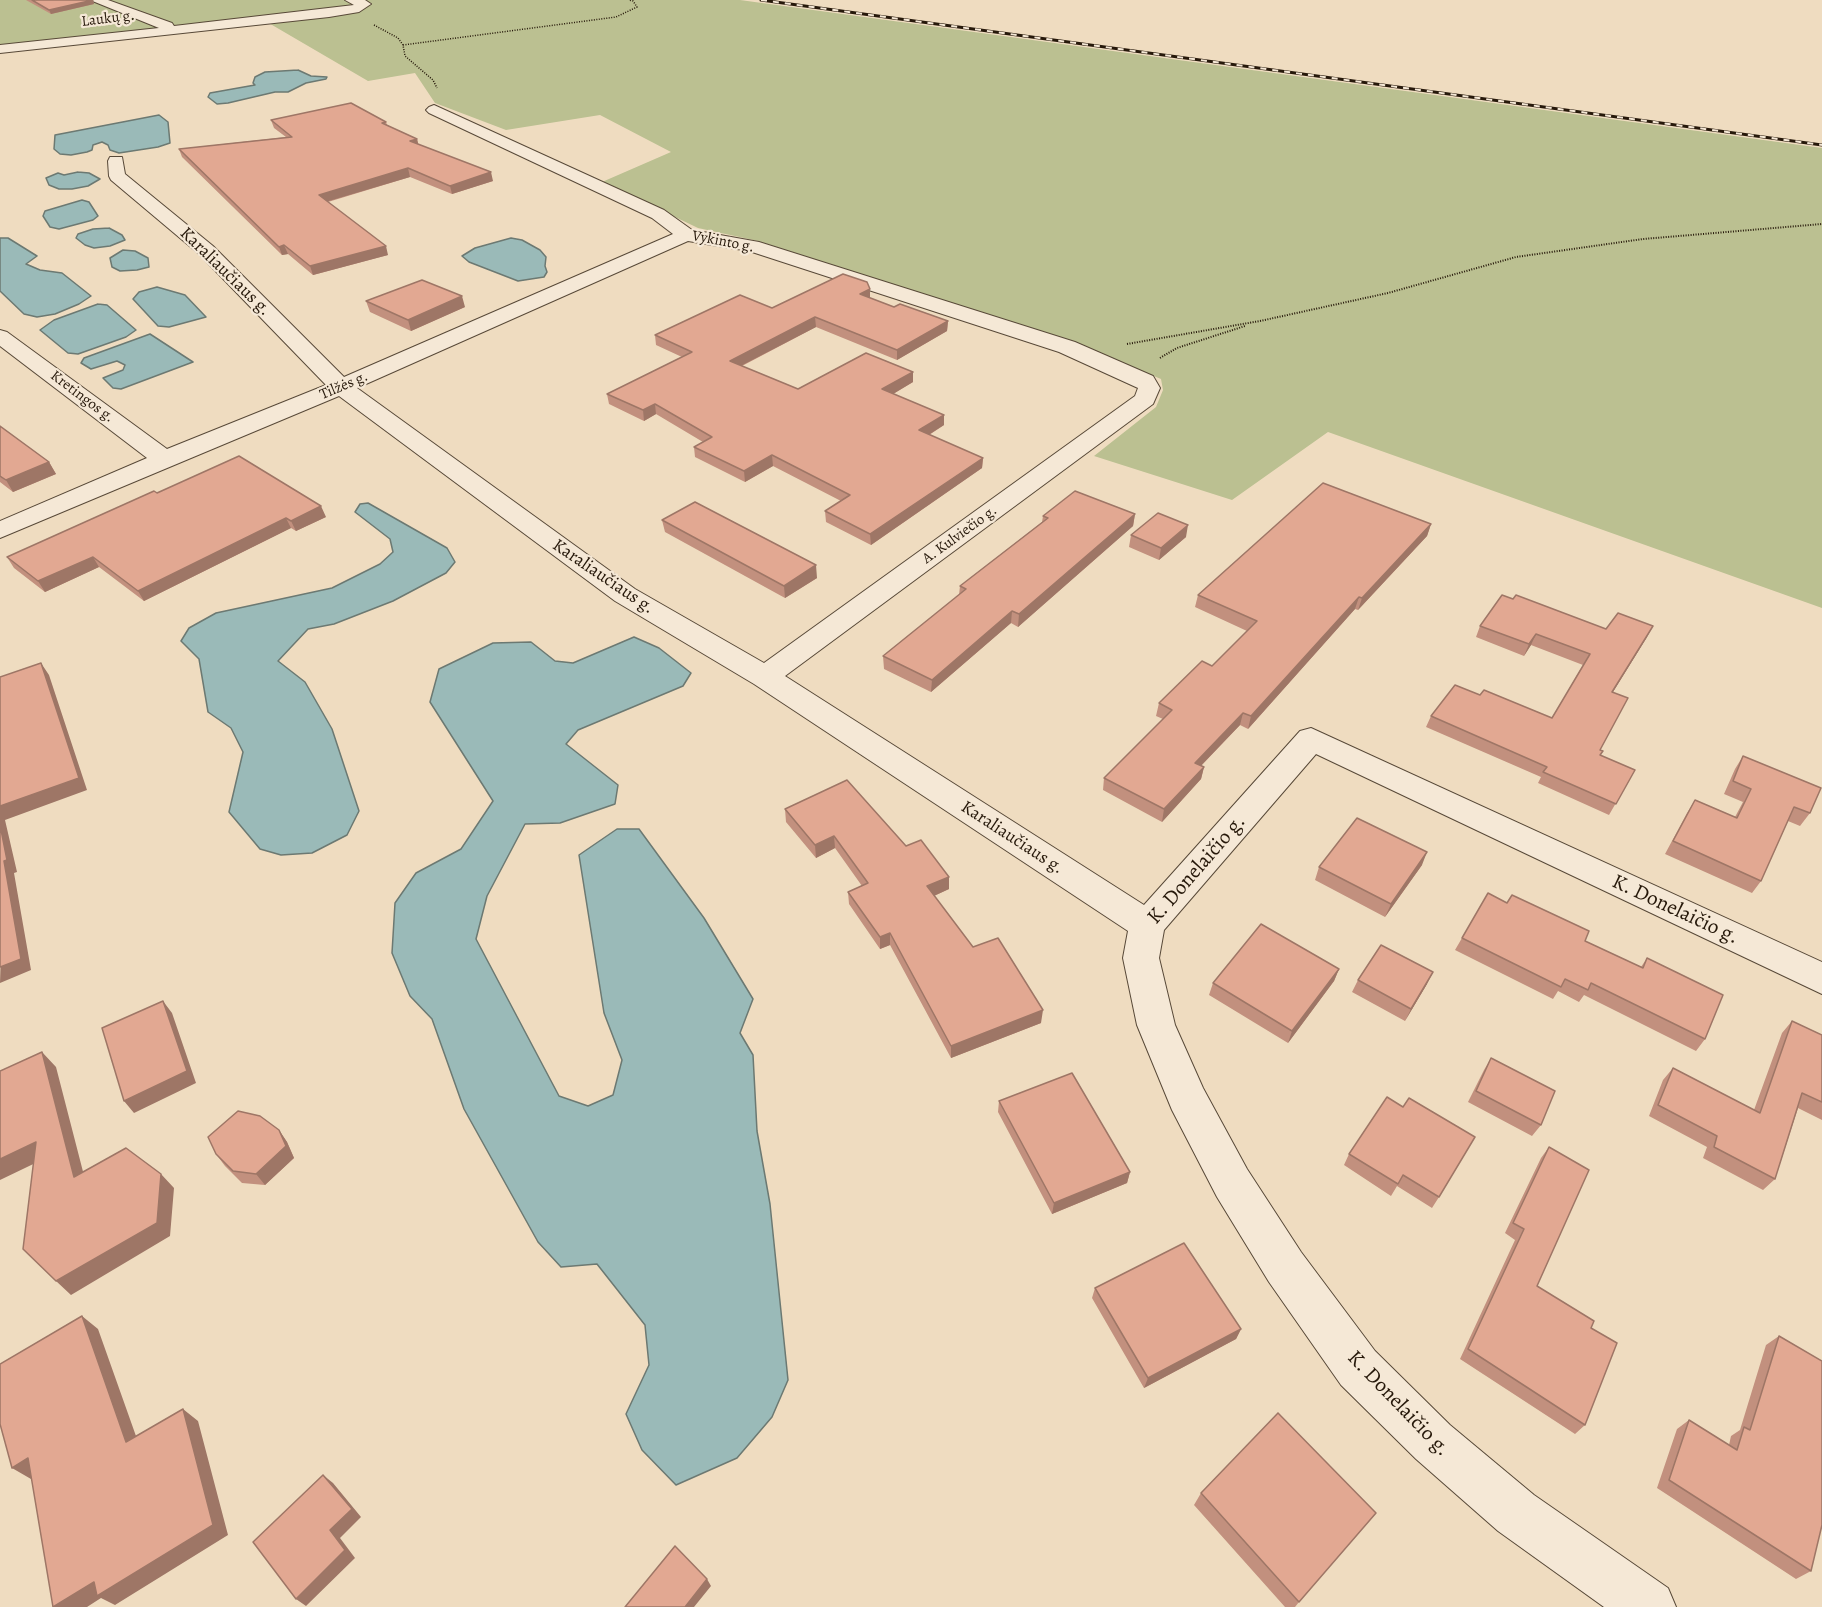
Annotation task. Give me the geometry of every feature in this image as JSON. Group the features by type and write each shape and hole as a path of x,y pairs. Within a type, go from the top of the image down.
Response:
{"street":[{"path":"96,0 175,28"},
{"name":"Laukų g.","path":"0,49 175,28 329,13 357,3"},
{"name":"Vykinto g.","path":"434,110 658,214 686,235 752,246 1067,347 1147,384"},
{"name":"Karaliaučiaus g.","path":"116,161 117,176 206,250 341,387 625,595 765,677 1147,925"},
{"name":"Tilžės g.","path":"0,530 164,459 341,387 686,235"},
{"name":"Kretingos g.","path":"0,336 164,459"},
{"name":"A. Kulviečio g.","path":"765,677 1145,399 1147,384"},
{"name":"K. Donelaičio g.","path":"1649,1607 1516,1513 1433,1442 1358,1368 1279,1258 1232,1183 1186,1096 1156,1025 1141,958 1147,925 1311,739 1822,979"}],"path":[{"path":"404,45 616,17 637,7 633,1 629,0"},
{"path":"329,13 349,16 386,30 404,45 405,56 433,80 440,95 443,103 434,110"},
{"path":"1067,347 1147,342 1260,321 1388,293 1516,257 1643,239 1822,224"},
{"path":"1147,384 1150,369 1162,356 1176,348 1260,321"}],"green space":[{"path":"0,0 740,0 1822,148 1822,608 1328,432 1232,500 1094,456 1156,407 1163,390 1161,379 1068,341 758,241 698,228 602,182 671,152 600,115 506,130 435,103 415,73 368,81 267,22 0,51"}],"water":[{"path":"298,70 311,76 327,77 306,83 288,92 275,92 228,103 217,104 208,97 210,93 255,85 253,83 255,77 265,72"},
{"path":"159,115 168,122 170,143 158,147 119,153 110,150 108,145 102,142 93,145 92,150 71,155 60,154 54,149 55,135"},
{"path":"78,172 89,173 100,179 88,186 59,189 49,185 46,178 58,173 64,175"},
{"path":"82,200 89,202 98,216 93,220 59,229 50,227 43,216 45,211"},
{"path":"109,228 122,235 125,240 110,246 94,248 76,238 78,234 93,229"},
{"path":"0,238 8,238 37,256 26,264 40,270 62,273 91,296 55,314 37,317 24,314 0,291"},
{"path":"511,238 522,240 540,250 546,257 547,272 544,277 518,281 469,262 462,256 475,248"},
{"path":"123,250 135,251 148,258 149,267 120,271 112,267 110,258"},
{"path":"157,287 185,295 206,317 169,327 158,326 133,299 139,292"},
{"path":"98,304 107,305 136,330 126,337 78,354 68,353 40,330 54,320"},
{"path":"150,334 193,362 121,389 113,388 103,378 123,370 125,365 117,361 91,369 81,363 84,358"},
{"path":"368,503 447,548 455,562 446,573 393,601 334,624 308,629 278,661 305,682 332,729 359,811 347,835 312,853 281,855 260,849 229,812 243,752 231,728 208,712 199,659 181,641 189,628 216,613 332,588 380,564 393,552 390,539 355,512 360,504"},
{"path":"634,637 659,648 691,673 683,686 578,730 566,744 618,785 615,804 560,823 525,824 487,896 476,939 559,1096 588,1106 613,1095 622,1060 604,1013 579,855 617,829 639,829 704,918 753,999 740,1033 753,1055 757,1131 770,1204 788,1380 772,1417 737,1458 676,1485 642,1450 626,1414 649,1365 645,1325 597,1264 561,1267 538,1242 464,1109 432,1019 410,996 392,953 395,903 416,873 461,849 493,801 430,702 439,669 493,643 531,642 555,661 573,663"}],"building":[{"path":"32,0 93,0 49,10"},
{"path":"351,103 386,122 382,123 417,139 410,141 491,172 450,186 408,168 319,195 386,246 310,266 284,245 279,247 179,149 292,137 271,120"},
{"path":"843,274 867,282 870,289 860,294 894,307 900,304 948,321 897,350 815,317 730,361 798,389 866,353 913,372 882,389 944,415 919,430 983,458 870,534 825,511 850,495 772,455 744,471 694,447 712,437 655,404 643,410 607,394 692,352 655,335 740,295 772,308"},
{"path":"422,280 462,296 408,320 366,301"},
{"path":"0,426 49,462 6,480 0,476"},
{"path":"239,456 321,506 291,521 286,518 138,591 93,557 38,581 7,557 154,491 157,493"},
{"path":"1323,483 1431,524 1362,598 1359,597 1251,716 1243,713 1195,763 1204,767 1164,809 1104,778 1172,710 1159,703 1202,661 1212,666 1257,621 1198,595"},
{"path":"1075,491 1135,514 1019,614 1012,611 932,680 883,656 966,589 960,586 1048,518 1043,516"},
{"path":"695,502 816,565 784,586 662,520"},
{"path":"1158,513 1188,525 1161,548 1131,535"},
{"path":"1502,595 1513,599 1516,595 1606,629 1618,613 1653,626 1612,692 1628,698 1600,750 1603,751 1600,755 1635,770 1616,804 1543,772 1547,767 1431,716 1455,685 1480,695 1484,690 1552,718 1590,654 1536,634 1529,644 1480,626"},
{"path":"41,663 79,778 0,806 0,677"},
{"path":"1743,756 1821,788 1810,813 1794,807 1761,881 1673,841 1695,800 1737,818 1751,789 1733,781"},
{"path":"847,780 906,846 921,840 949,877 927,886 973,947 998,938 1043,1010 951,1046 890,933 880,937 848,892 868,883 834,836 815,845 785,809"},
{"path":"1357,818 1427,852 1391,904 1319,867"},
{"path":"0,825 21,959 0,967"},
{"path":"1488,893 1507,903 1512,895 1589,931 1585,941 1643,968 1647,958 1723,995 1705,1039 1591,983 1588,990 1565,979 1561,987 1462,938"},
{"path":"1261,924 1339,969 1292,1031 1213,983"},
{"path":"1381,945 1433,972 1411,1009 1358,980"},
{"path":"163,1001 187,1071 124,1101 102,1028"},
{"path":"1792,1021 1822,1035 1822,1102 1802,1093 1775,1179 1714,1147 1717,1136 1658,1105 1673,1068 1760,1113"},
{"path":"42,1052 74,1177 126,1148 161,1174 157,1223 56,1281 23,1249 36,1142 0,1159 0,1071"},
{"path":"1491,1058 1555,1091 1541,1125 1476,1091"},
{"path":"1072,1073 1130,1172 1054,1203 999,1101"},
{"path":"1387,1097 1403,1107 1409,1098 1475,1137 1439,1197 1403,1175 1398,1184 1349,1154"},
{"path":"238,1111 260,1116 279,1130 286,1146 256,1174 233,1171 216,1154 208,1137"},
{"path":"1549,1147 1589,1170 1537,1286 1594,1321 1591,1328 1617,1343 1585,1425 1468,1349 1524,1229 1513,1223"},
{"path":"1184,1243 1241,1329 1148,1378 1095,1288"},
{"path":"82,1316 126,1442 183,1409 213,1525 97,1596 94,1582 53,1607 28,1458 12,1468 0,1424 0,1364"},
{"path":"1779,1336 1822,1361 1822,1525 1811,1571 1669,1480 1689,1420 1737,1450 1744,1427 1750,1430"},
{"path":"1278,1413 1376,1513 1299,1602 1201,1493"},
{"path":"323,1475 352,1509 330,1530 345,1550 296,1599 253,1542"},
{"path":"675,1546 707,1579 685,1607 625,1607"}],"railway":[{"path":"761,0 1822,145"}]}
